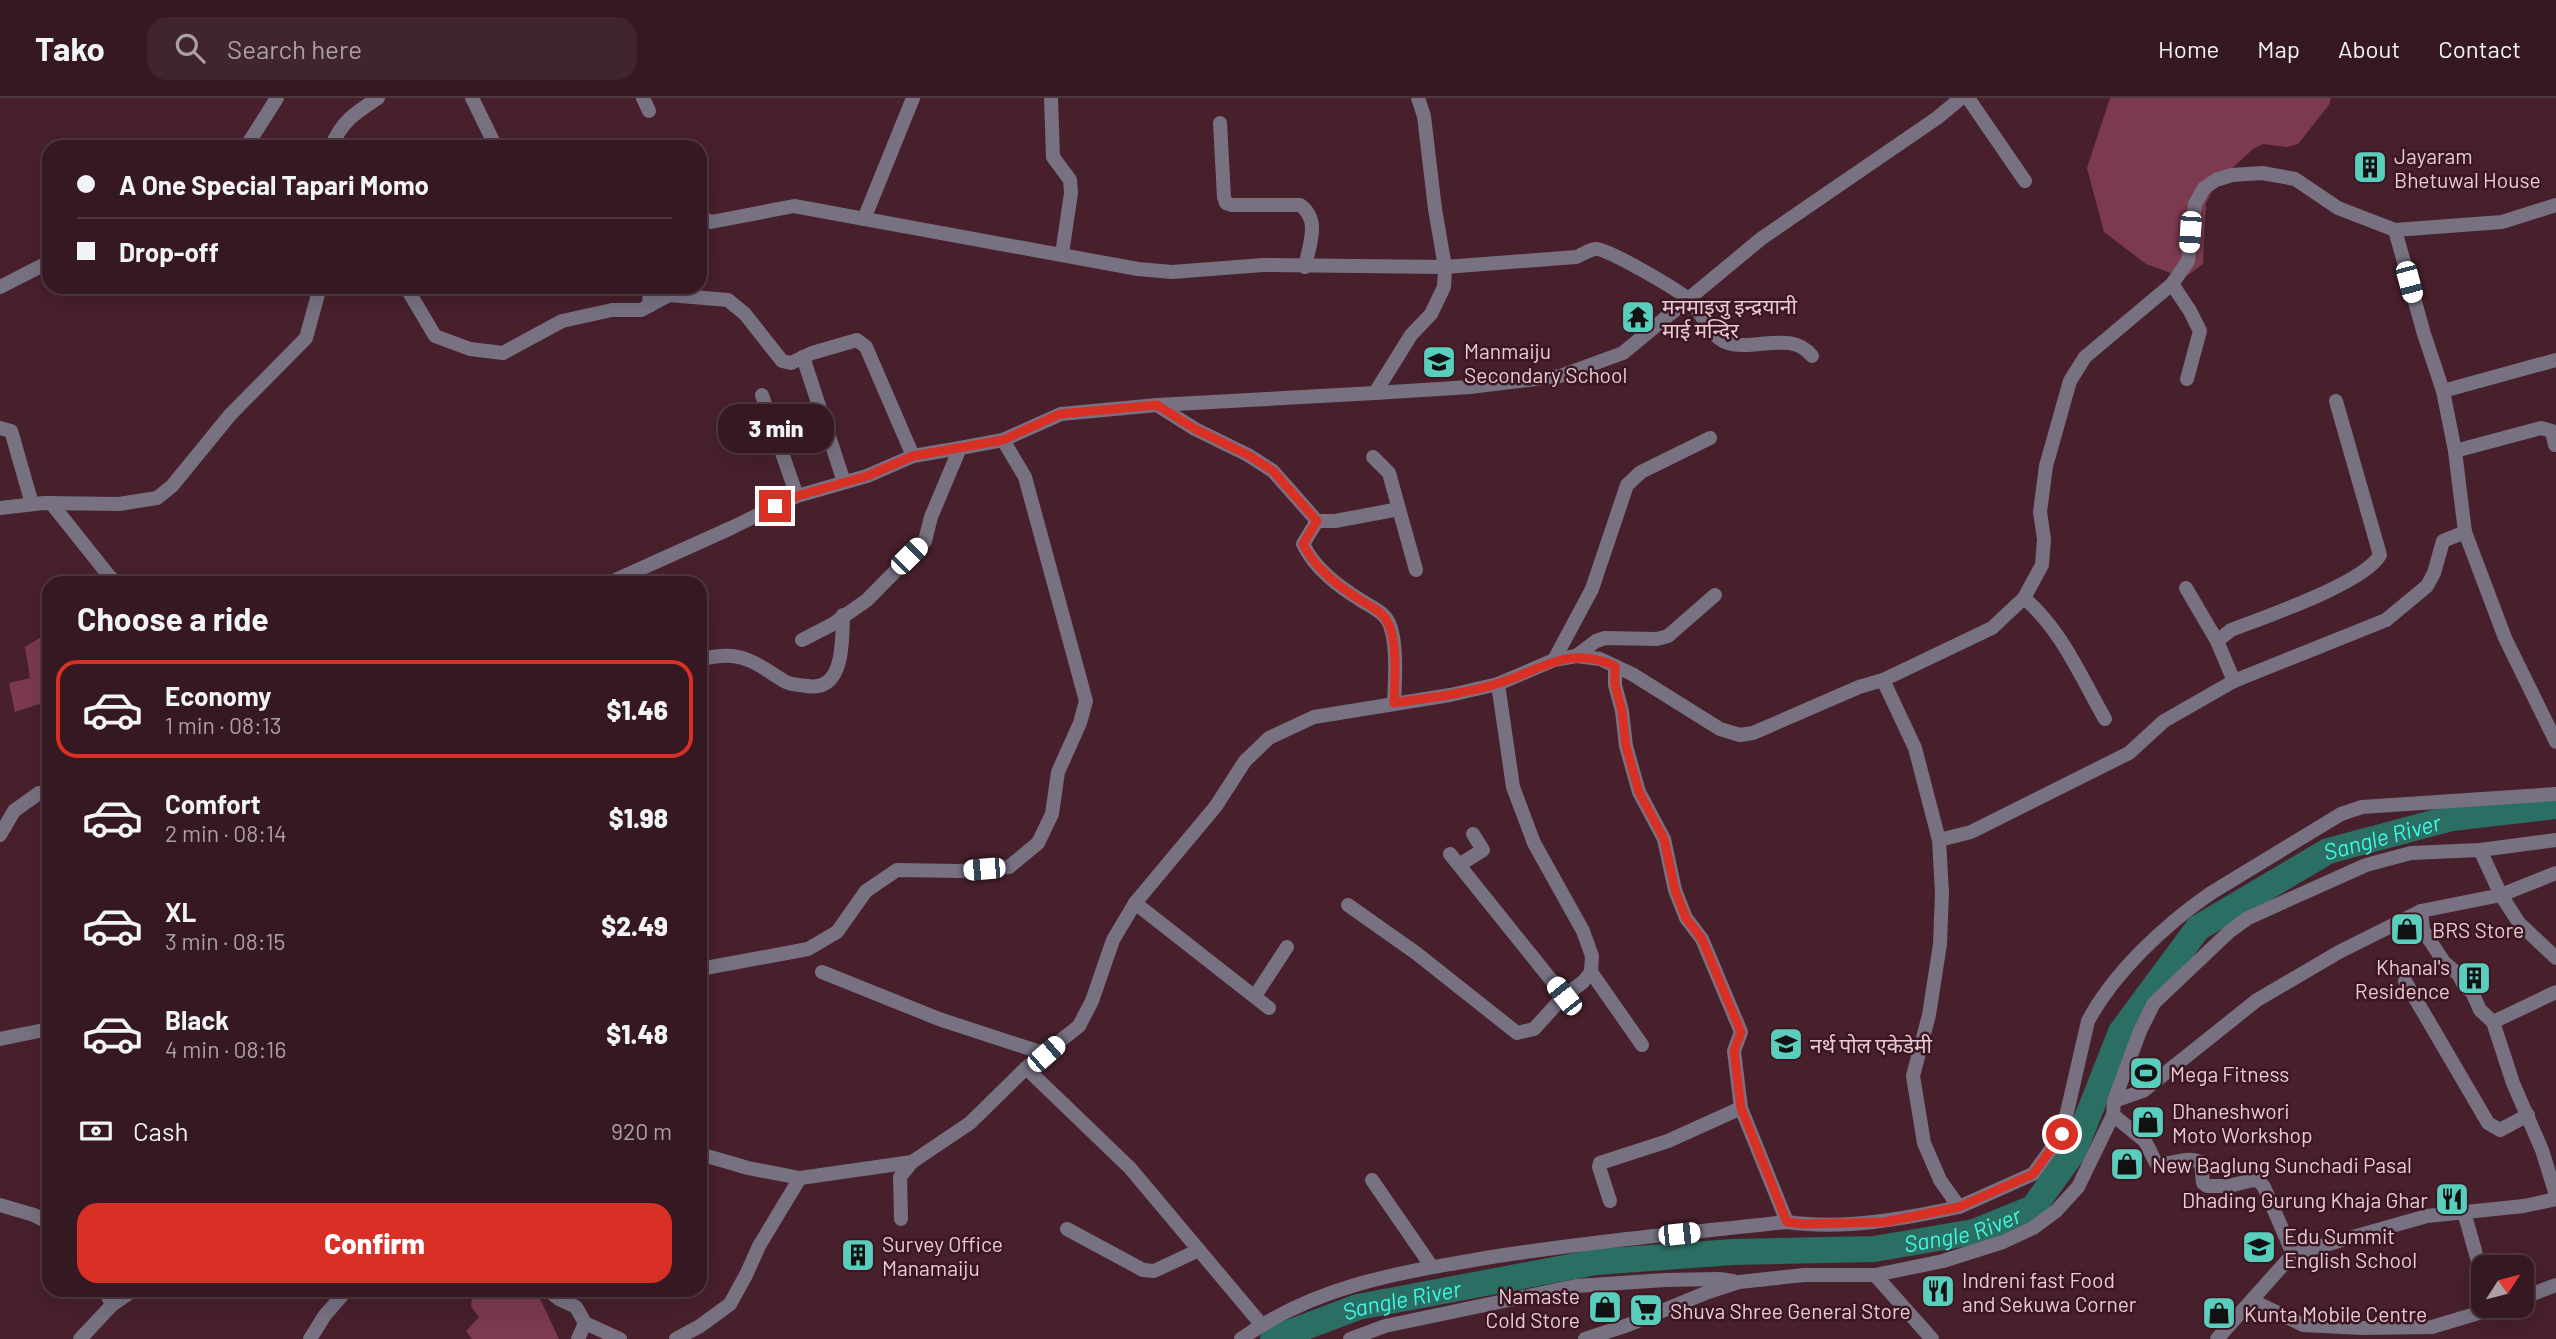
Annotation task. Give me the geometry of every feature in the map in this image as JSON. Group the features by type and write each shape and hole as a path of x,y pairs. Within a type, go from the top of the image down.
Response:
{"street":[{"path":"251,140 277,98"},
{"path":"334,140 340,128 356,112 378,98"},
{"path":"472,98 493,140"},
{"path":"864,219 913,98"},
{"path":"1051,98 1053,157 1070,180 1071,193 1062,254"},
{"path":"1375,393 1410,335 1431,314 1444,287 1445,267 1424,116 1418,98"},
{"path":"626,576 797,496 913,456 1003,440 1060,414 1157,405 1470,387 1560,376 1623,353 1762,238 1937,118 1961,98"},
{"path":"1968,98 2025,181"},
{"path":"1220,123 1226,203 1300,205 1308,211 1313,223 1305,267"},
{"path":"901,1219 900,1177 912,1162 970,1123 1026,1068 1079,1026 1092,1001 1113,940 1135,903 1216,806 1245,761 1269,738 1314,717 1450,695 1498,684 1555,660 1576,656 1600,659 1615,666 1720,729 1740,735 1754,733 1805,709 1883,680 1992,628 2024,598 2042,565 2044,539 2040,512 2046,466 2070,381 2085,357 2172,284 2188,261 2195,204 2204,188 2216,180 2232,175 2262,173 2295,179 2338,208 2395,230 2502,222 2556,205"},
{"path":"707,221 793,206 1138,269 1171,272 1263,265 1445,267 1576,257 1594,249 1610,252 1690,300 1704,321 1723,341 1749,346 1786,342 1805,347 1811,356"},
{"path":"2395,230 2443,391 2455,451 2465,532 2505,638 2556,742"},
{"path":"0,287 42,266"},
{"path":"2172,284 2190,310 2200,331 2187,379"},
{"path":"0,509 32,503 119,504 157,498 172,486 230,415 306,338 318,294"},
{"path":"410,294 435,336 470,349 503,353 562,321 612,310 641,310 668,295 728,300 745,314 782,361 791,363 849,341 862,342 913,456"},
{"path":"649,306 650,294"},
{"path":"803,357 844,482"},
{"path":"2443,391 2556,360"},
{"path":"762,394 797,496"},
{"path":"2217,641 2231,630 2344,582 2370,568 2380,555 2336,401"},
{"path":"1157,405 1273,471 1317,521 1335,521 1399,509"},
{"path":"0,428 11,431 32,503"},
{"path":"2455,451 2541,428 2552,431 2555,445"},
{"path":"1555,660 1592,589 1627,485 1641,472 1710,438"},
{"path":"707,968 808,949 837,932 866,891 897,870 959,871 1009,867 1038,844 1052,814 1058,772 1080,723 1086,701 1025,477 1003,440"},
{"path":"802,639 833,624 867,600 925,541 931,517 960,448"},
{"path":"1373,457 1389,473 1416,570"},
{"path":"51,503 109,576"},
{"path":"1317,521 1303,544 1310,559 1338,585 1376,609 1387,620 1395,661 1394,703"},
{"path":"1939,840 1971,832 2129,753 2164,720 2234,681 2386,620 2427,586 2434,573 2443,541 2465,532"},
{"path":"2186,588 2217,641 2234,681"},
{"path":"1576,656 1596,641 1605,638 1657,639 1668,636 1715,595"},
{"path":"2024,598 2042,613 2055,632 2105,719"},
{"path":"707,658 727,654 748,660 789,684 813,687 827,682 837,671 842,648 844,615"},
{"path":"1615,666 1615,685 1622,711 1626,746 1639,792 1664,839 1675,890 1686,918 1702,939 1741,1032 1734,1051 1741,1108 1787,1222"},
{"path":"1883,680 1915,748 1939,840 1942,893 1940,944 1929,1015 1913,1076 1924,1143 1940,1180 1959,1207"},
{"path":"1348,905 1416,953 1517,1033 1534,1029 1564,996 1583,982 1591,972 1592,956 1584,931 1534,844 1513,788 1498,684"},
{"path":"0,832 14,811 29,799 42,793"},
{"path":"1241,1339 1261,1324 1350,1285 1432,1267 1544,1249 1787,1222 1885,1222 1959,1207 2033,1174 2062,1134 2088,1021 2095,1007 2136,957 2211,892 2341,814 2362,807 2556,794"},
{"path":"1473,834 1483,848 1455,859 1564,996"},
{"path":"1585,1339 1739,1282 1804,1275 1875,1275 1943,1261 2003,1242 2033,1228 2056,1211 2078,1187 2114,1108 2140,1031 2154,1003 2230,931 2249,918 2288,899 2367,865 2411,853 2480,850 2556,841"},
{"path":"2480,850 2501,895 2519,923 2556,958"},
{"path":"2114,1108 2143,1091 2257,1000 2339,951 2421,911 2501,895 2556,873"},
{"path":"1135,903 1269,1008"},
{"path":"2217,1339 2293,1254 2427,1216 2524,1206 2556,1197 2493,1022 2480,1010 2472,992 2444,962 2423,930 2421,911"},
{"path":"1255,996 1287,947"},
{"path":"822,972 939,1019 1046,1054"},
{"path":"1591,972 1642,1045"},
{"path":"2405,981 2488,1123 2500,1130 2528,1115"},
{"path":"2493,1022 2556,992"},
{"path":"0,1039 42,1030"},
{"path":"1026,1068 1130,1168 1261,1324"},
{"path":"1610,1201 1600,1163 1668,1141 1741,1108"},
{"path":"2114,1108 2145,1141 2156,1163 2193,1158 2201,1161 2203,1183 2207,1186 2229,1186 2259,1181 2293,1254"},
{"path":"707,1156 748,1168 800,1178 912,1162"},
{"path":"676,1339 700,1326 730,1304 759,1246 800,1178"},
{"path":"1373,1180 1432,1267"},
{"path":"0,1205 42,1219"},
{"path":"2464,1212 2476,1255"},
{"path":"1067,1229 1143,1270 1154,1271 1199,1250"},
{"path":"1875,1275 1932,1339"},
{"path":"1350,1339 1385,1326 1576,1286 1665,1280 1719,1279 1739,1282"},
{"path":"2534,1293 2556,1285"},
{"path":"108,1297 112,1306"},
{"path":"80,1339 124,1297"},
{"path":"310,1339 325,1315 341,1297"},
{"path":"557,1297 576,1307 585,1324 620,1339"},
{"path":"2253,1301 2303,1325 2432,1327 2471,1314"},
{"path":"578,1339 585,1324"}],"shaded area":[{"path":"2110,98 2331,98 2329,105 2298,144 2287,147 2263,144 2253,149 2218,181 2206,203 2203,264 2184,278 2146,264 2104,232 2087,168"},
{"path":"42,636 42,703 15,712 9,683 30,678 25,647"},
{"path":"472,1297 539,1297 559,1339 472,1339 466,1331 479,1317 471,1306"}],"waterway":[{"name":"Sangle River","path":"1273,1339 1358,1307 1596,1262 1733,1252 1874,1249 1974,1232 2033,1208 2074,1151 2121,1032 2198,928 2328,851 2452,818 2556,806"}],"place":[{"name":"Jayaram Bhetuwal House","path":"2370,167"},
{"name":"मनमाइजु इन्द्रयानी माई मन्दिर","path":"1638,317"},
{"name":"Manmaiju Secondary School","path":"1439,362"},
{"name":"BRS Store","path":"2407,929"},
{"name":"Khanal's Residence","path":"2474,978"},
{"name":"नर्थ पोल एकेडेमी","path":"1786,1044"},
{"name":"Mega Fitness","path":"2146,1073"},
{"name":"Dhaneshwori Moto Workshop","path":"2148,1122"},
{"name":"New Baglung Sunchadi Pasal","path":"2127,1164"},
{"name":"Dhading Gurung Khaja Ghar","path":"2452,1199"},
{"name":"Edu Summit English School","path":"2259,1247"},
{"name":"Survey Office Manamaiju","path":"858,1255"},
{"name":"Indreni fast Food and Sekuwa Corner","path":"1938,1291"},
{"name":"Namaste Cold Store","path":"1605,1307"},
{"name":"Shuva Shree General Store","path":"1646,1310"},
{"name":"Kunta Mobile Centre","path":"2219,1313"}],"route":[{"path":"775,506 797,496 867,476 913,456 1003,440 1060,414 1157,405 1273,471 1317,521 1303,544 1310,559 1338,585 1376,609 1387,620 1395,661 1394,703 1450,695 1498,684 1555,660 1576,656 1600,659 1615,666 1615,685 1622,711 1626,746 1639,792 1664,839 1675,890 1686,918 1702,939 1741,1032 1734,1051 1741,1108 1787,1222 1885,1222 1959,1207 2033,1174 2062,1134"}]}
